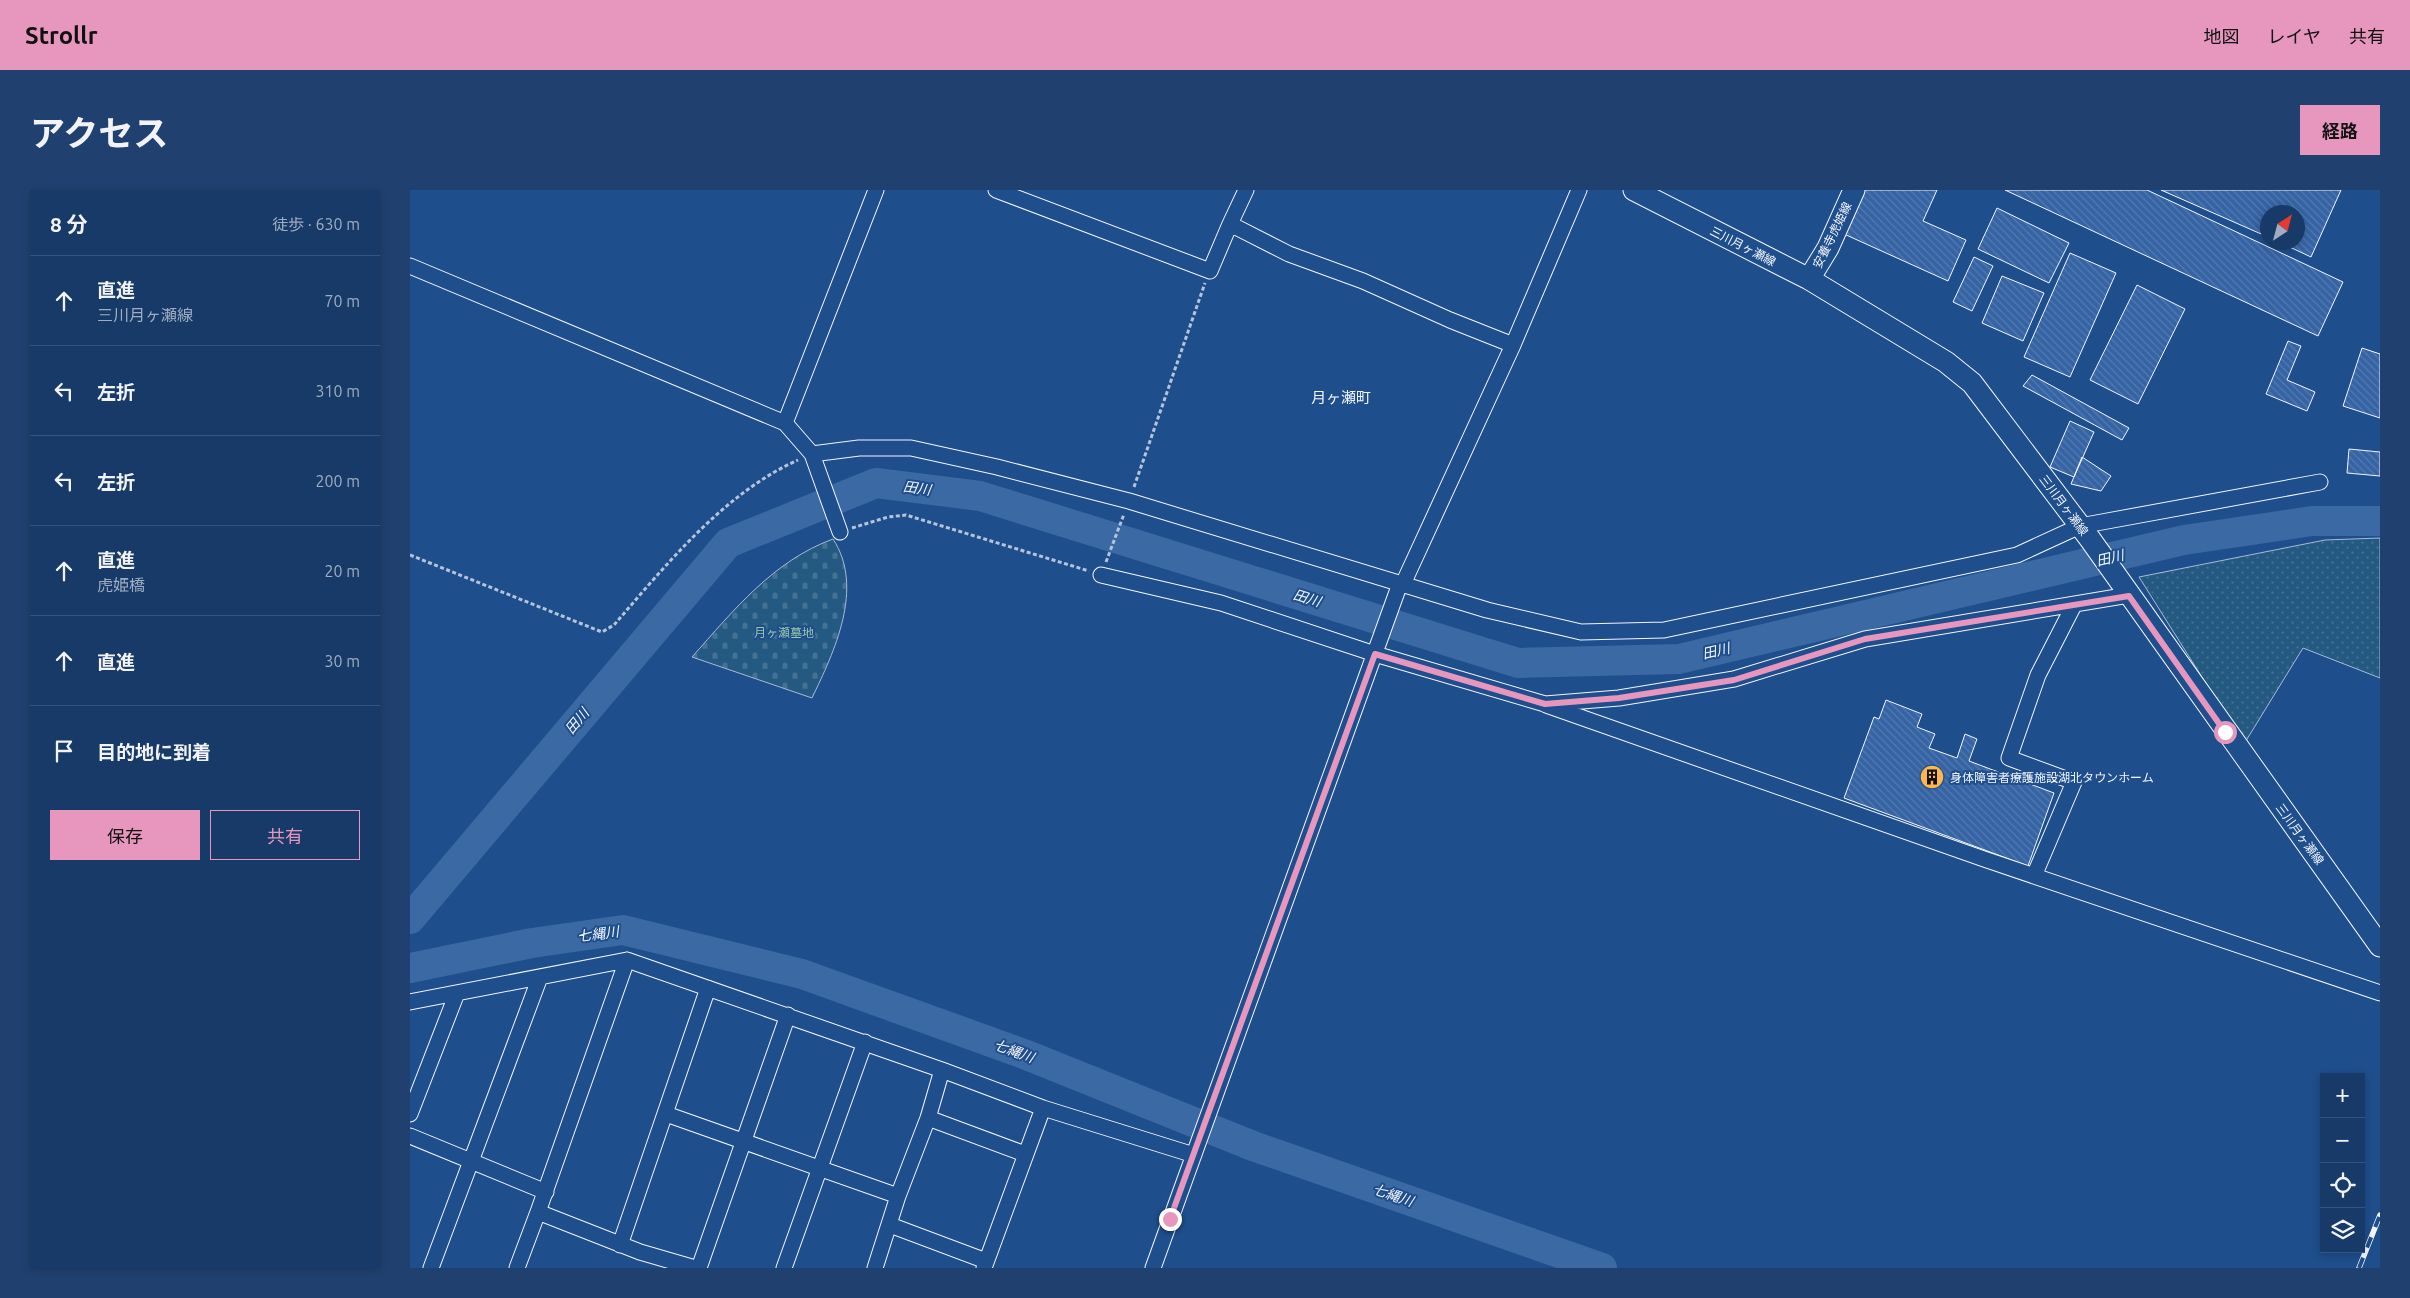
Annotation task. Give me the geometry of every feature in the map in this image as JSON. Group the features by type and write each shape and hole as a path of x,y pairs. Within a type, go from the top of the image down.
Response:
{"main road":[{"name":"三川月ヶ瀬線","path":"1634,190 1809,279 1946,362 1972,383 2085,532 2380,946"},
{"name":"安養寺虎姫線","path":"1809,279 1828,248 1854,190"}],"street":[{"path":"785,423 876,190"},
{"path":"996,190 1210,271 1246,190"},
{"path":"1153,1268 1401,586 1512,345 1579,190"},
{"path":"1230,224 1289,254 1363,281 1512,345"},
{"path":"410,266 785,423 813,457 839,530"},
{"path":"813,457 859,448 911,448 1128,504 1487,610 1581,632 1664,630 2017,554 2085,532 2320,482"},
{"path":"1102,572 1221,603 1545,704 2034,876 2380,993"},
{"path":"1545,704 1619,698 1734,680 1865,639 2074,605 2126,590"},
{"path":"2034,876 2074,782 2009,758 2038,675 2074,605"},
{"path":"410,1002 627,960 864,1042 1043,1108 1195,1152"},
{"path":"517,1268 546,1192 627,960"},
{"path":"431,1268 540,977"},
{"path":"620,1245 708,988"},
{"path":"410,1114 457,993"},
{"path":"699,1268 788,1015"},
{"path":"784,1268 864,1042"},
{"path":"875,1268 898,1196 928,1118 942,1070"},
{"path":"890,1225 985,1264 1043,1108"},
{"path":"666,1114 898,1196"},
{"path":"928,1118 1026,1154"},
{"path":"410,1136 546,1192"},
{"path":"538,1212 620,1245 695,1268"}],"path":[{"path":"839,530 888,517 906,515 1102,572 1128,504 1210,271"},
{"path":"410,555 602,632 614,625 672,558 747,490 768,475 813,457"}],"green space":[{"path":"2380,538 2380,678 2303,648 2244,744 2139,577 2325,540"},
{"name":"月ヶ瀬墓地","path":"833,539 842,558 846,578 846,599 843,620 837,640 812,698 692,657 739,605 773,574 811,548"}],"building":[{"path":"1864,190 1937,190 1923,221 1966,240 1948,281 1844,234"},
{"path":"2005,190 2147,190 2260,243 2260,250 2275,250 2343,282 2318,336"},
{"path":"2161,190 2341,190 2311,257 2296,250 2305,250 2305,205 2260,205 2260,233"},
{"path":"1997,208 2069,243 2049,283 1978,249"},
{"path":"2070,253 2116,273 2070,377 2024,357"},
{"path":"1974,257 1993,266 1972,311 1953,302"},
{"path":"2002,276 2044,293 2023,341 1982,323"},
{"path":"2137,285 2185,309 2138,404 2090,380"},
{"path":"2288,341 2301,346 2287,380 2315,392 2307,411 2266,394"},
{"path":"2362,348 2380,354 2380,418 2343,406"},
{"path":"2032,375 2129,428 2122,440 2023,386"},
{"path":"2070,421 2094,432 2074,477 2050,467"},
{"path":"2349,449 2380,452 2380,476 2347,473"},
{"path":"2082,457 2111,476 2101,491 2071,484"},
{"name":"身体障害者療護施設湖北タウンホーム","path":"1886,700 1922,714 1917,727 1935,734 1929,748 1957,758 1965,734 1977,739 1969,761 2054,793 2028,866 1844,798 1874,717 1879,719"}],"waterway":[{"name":"田川","path":"410,919 728,543 876,483 980,496 1518,663 1679,659 2184,540 2312,521 2380,521"},
{"name":"七縄川","path":"410,968 532,943 623,930 802,974 1024,1054 1253,1146 1602,1268"}],"railway":[{"path":"2359,1268 2380,1215"}],"place":[{"name":"身体障害者療護施設湖北タウンホーム","path":"1932,777"}],"district":[{"name":"月ヶ瀬町","path":"1341,397"}],"route":[{"path":"1170,1219 1375,654 1545,704 1583,699 1619,698 1734,680 1865,639 2129,596 2225,732"}]}
